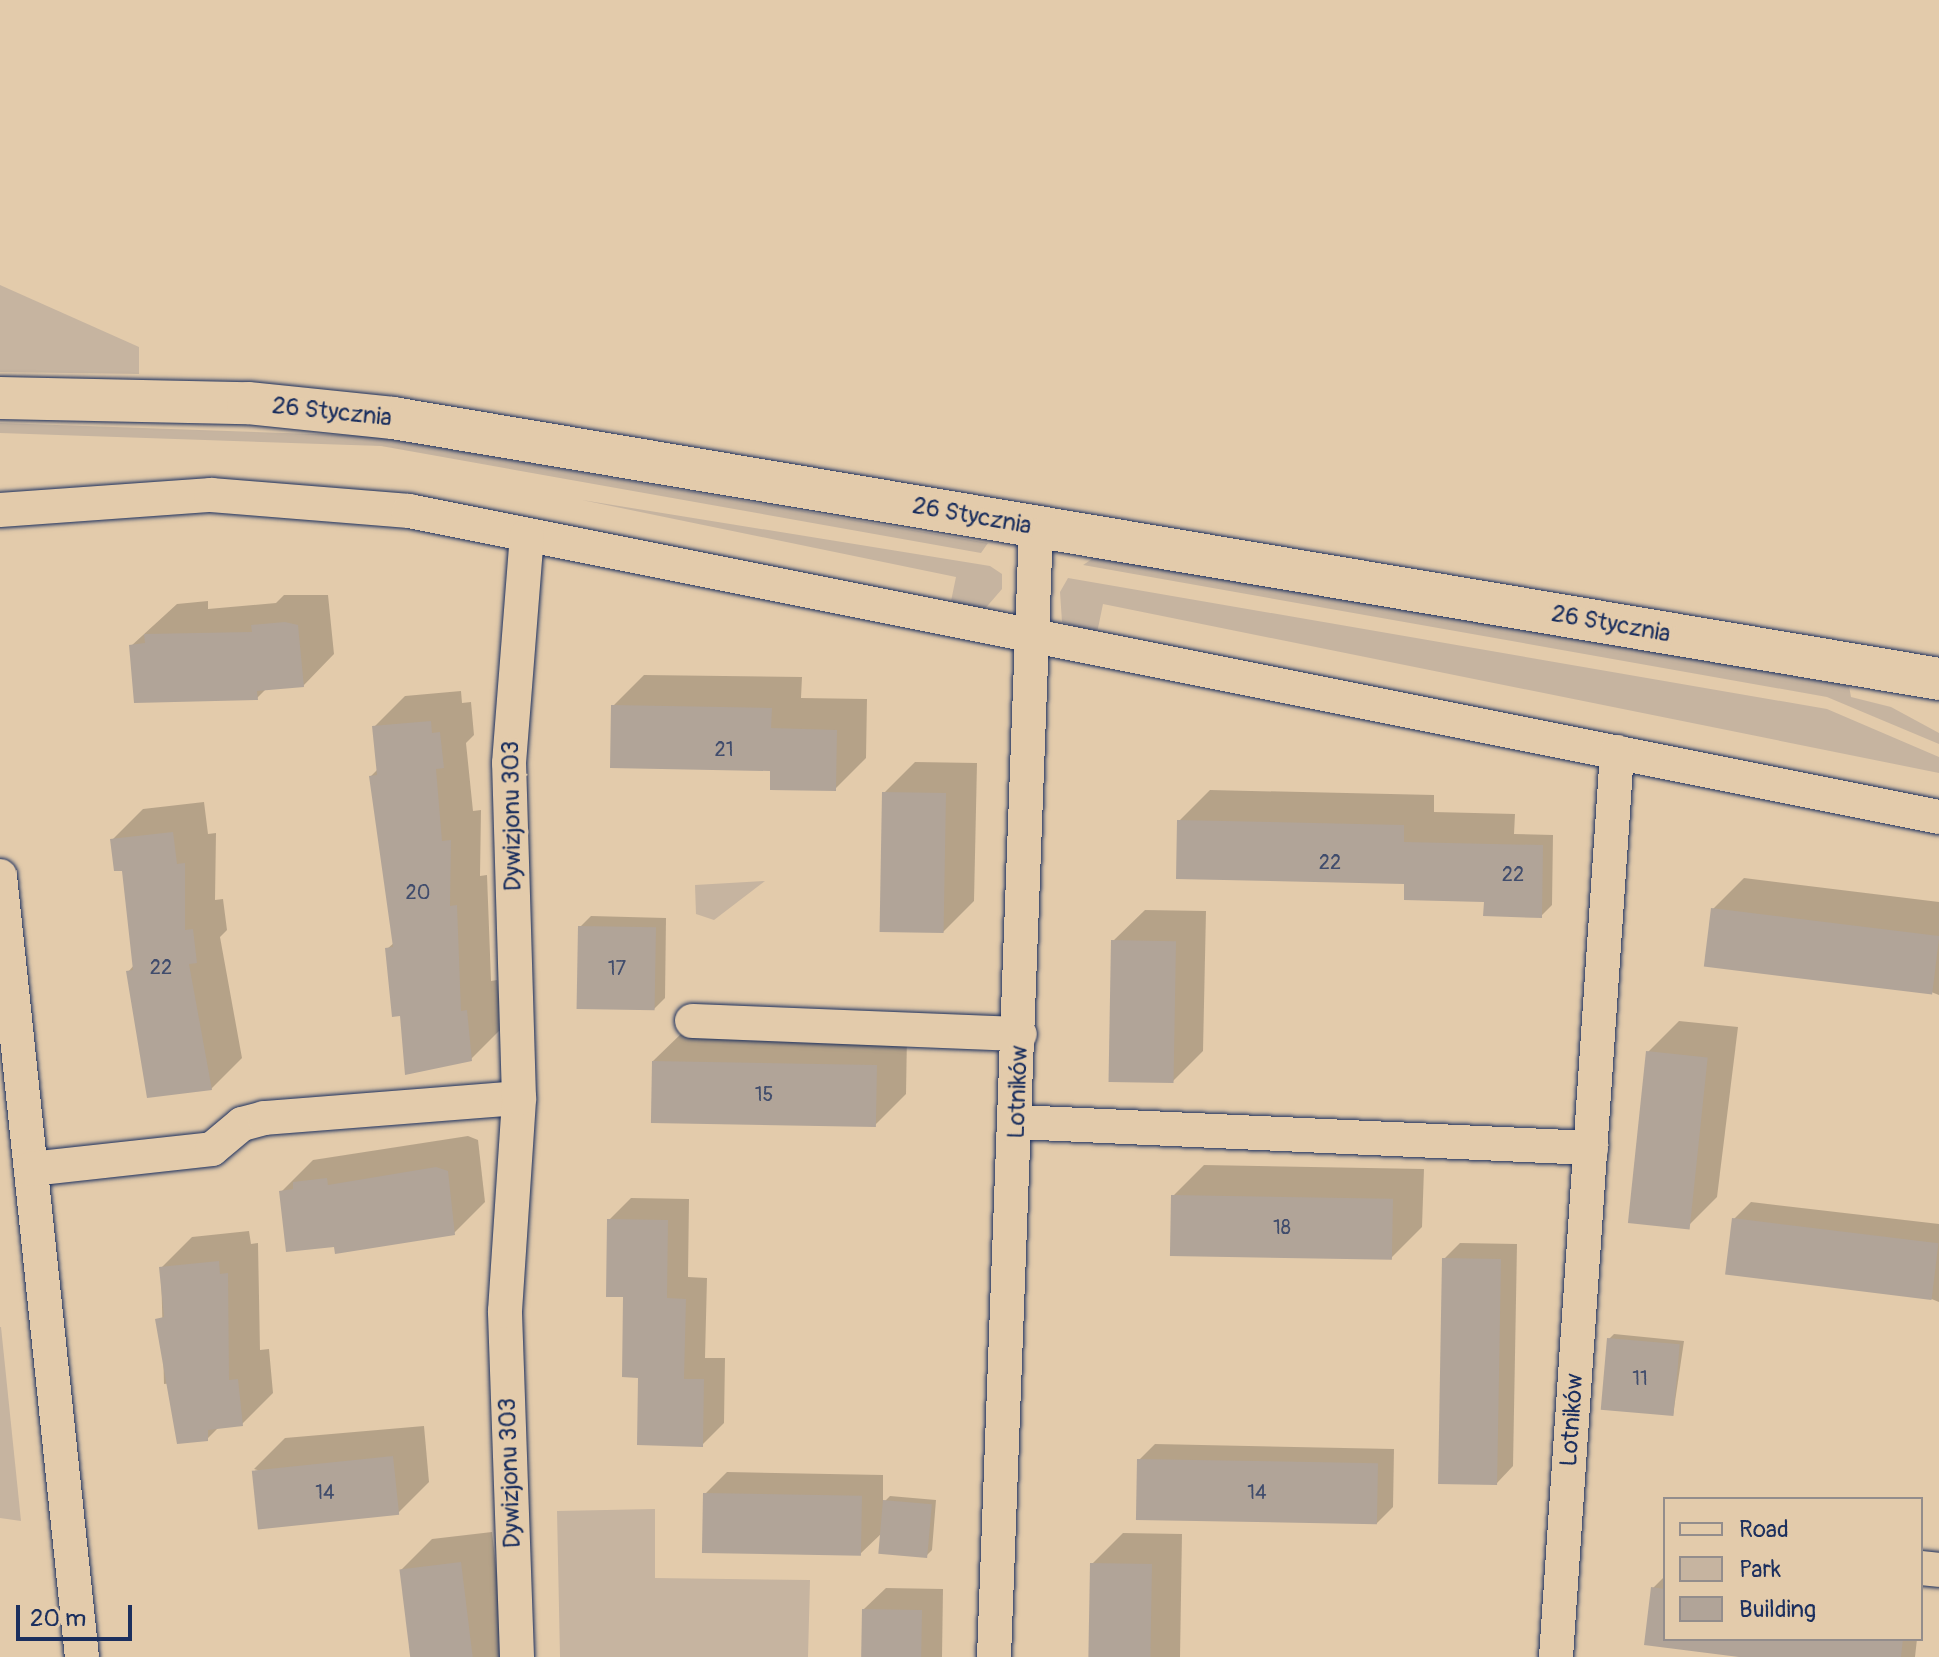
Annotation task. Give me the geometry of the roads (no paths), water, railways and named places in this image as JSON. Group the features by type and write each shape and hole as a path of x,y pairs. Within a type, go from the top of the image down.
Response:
{"street":[{"name":"26 Stycznia","path":"0,398 248,403 393,418 1939,679"},
{"path":"0,510 168,495 273,497 409,511 1034,633 1939,817"},
{"name":"Lotników","path":"994,1657 1020,1034 1036,527"},
{"name":"Dywizjonu 303","path":"517,1657 505,1287 519,1098 510,690 527,536"},
{"name":"Lotników","path":"1556,1657 1617,752"},
{"path":"0,876 82,1657"},
{"path":"692,1021 1020,1034"},
{"path":"31,1169 212,1149 242,1124 264,1118 519,1098"},
{"path":"1016,1122 1591,1148"}]}
